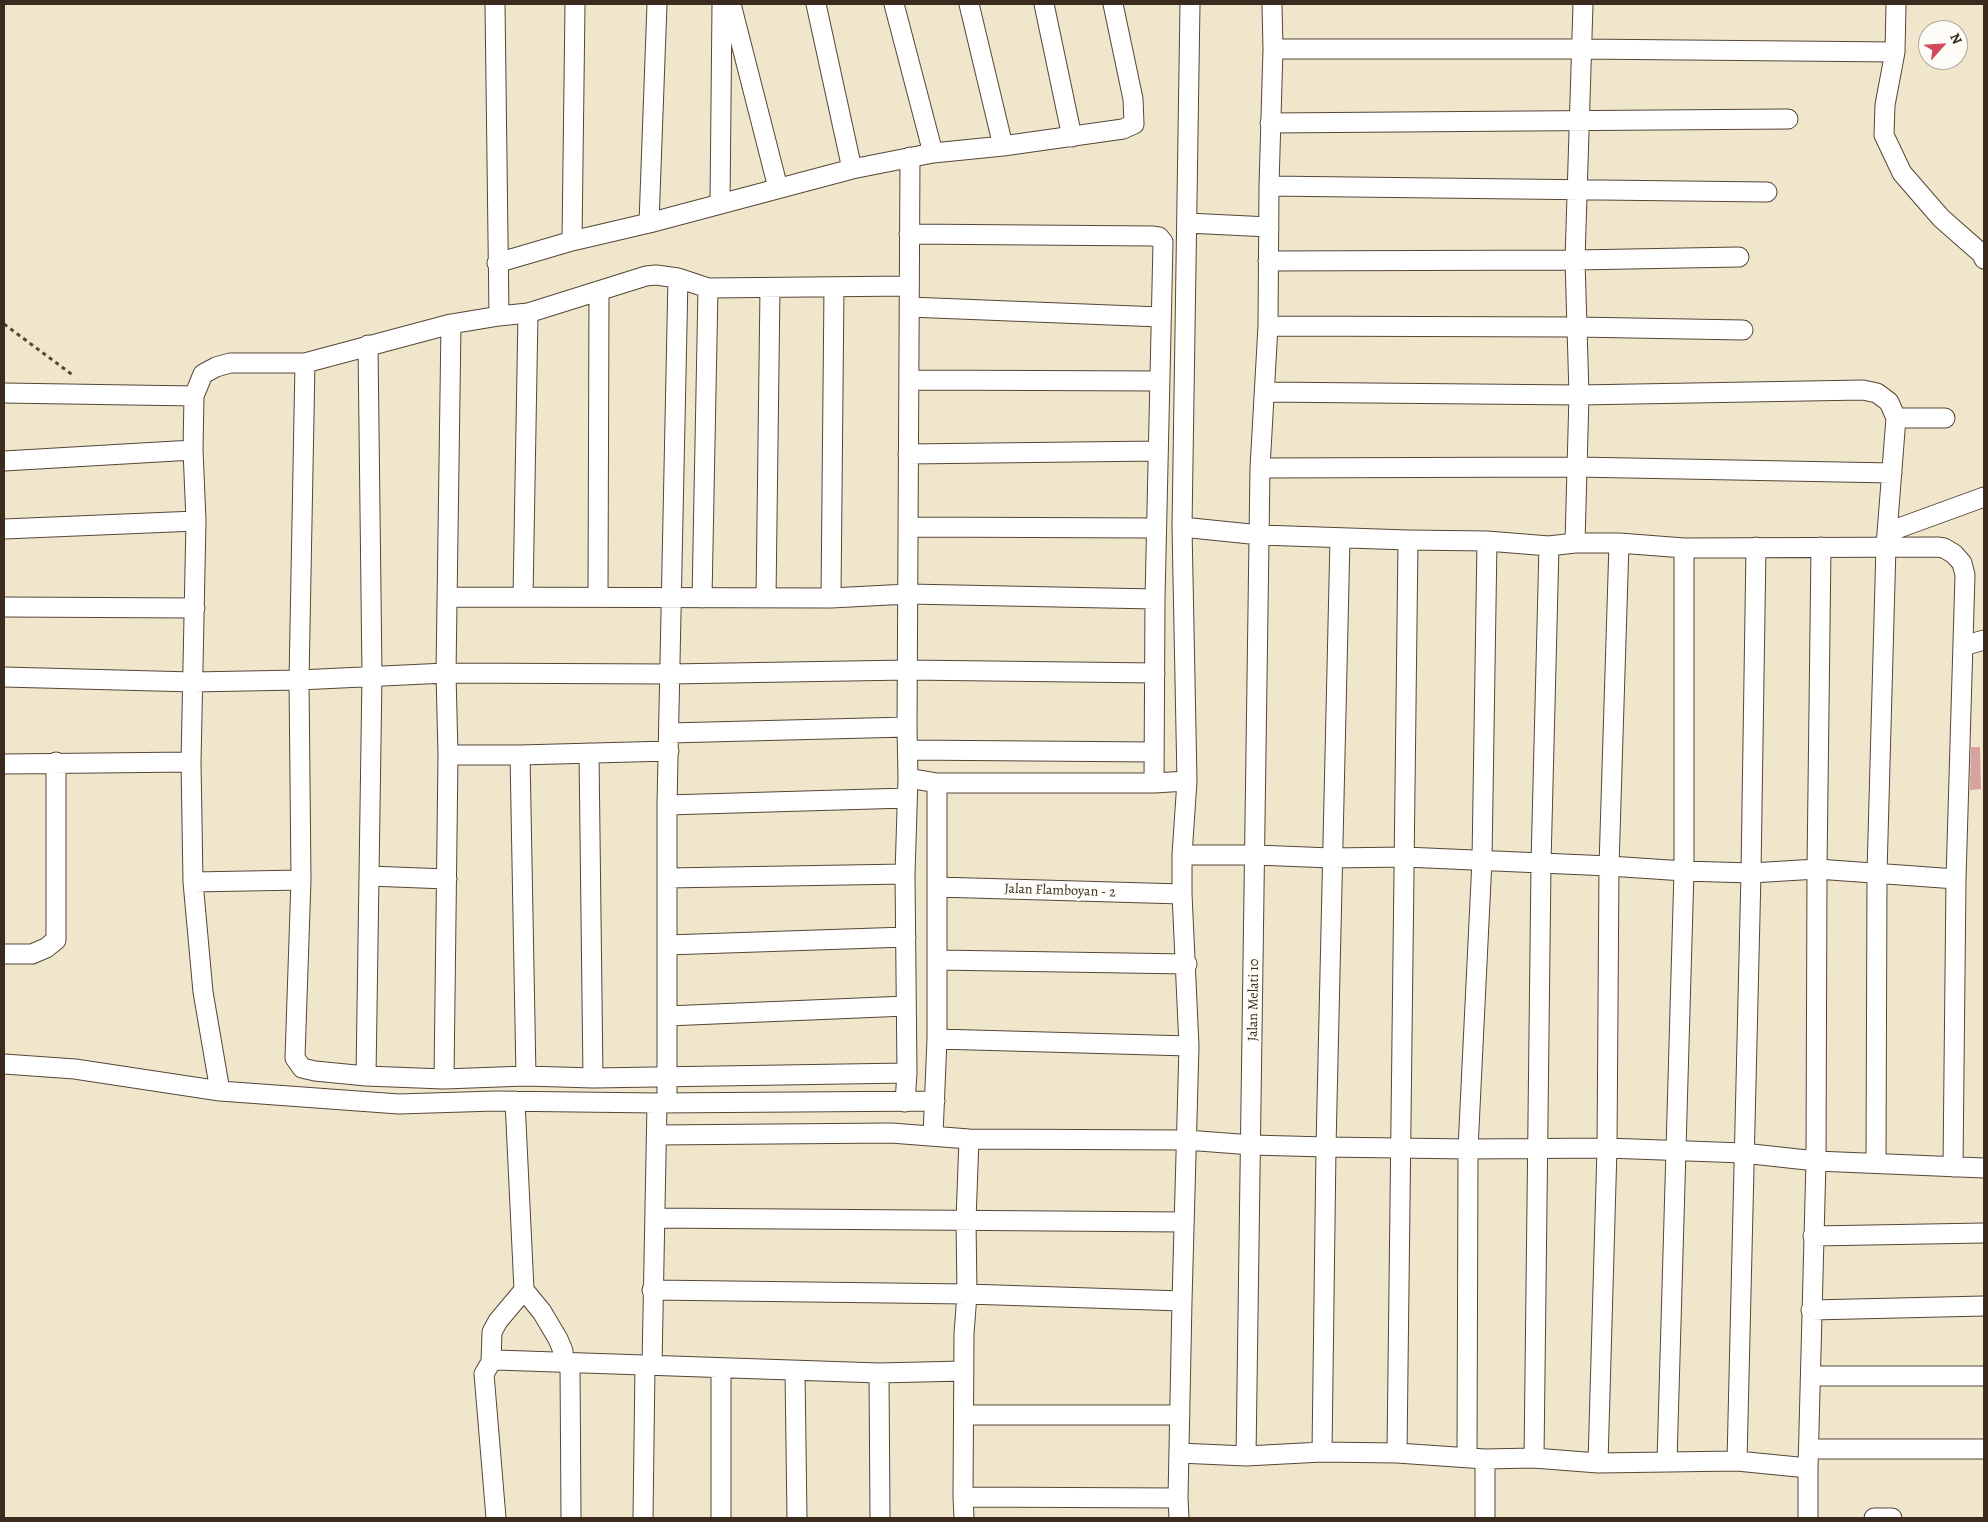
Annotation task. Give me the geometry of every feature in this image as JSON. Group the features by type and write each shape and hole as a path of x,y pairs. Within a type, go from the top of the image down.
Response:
{"street":[{"path":"494,4 499,316"},
{"path":"572,241 575,4"},
{"path":"649,223 657,4"},
{"path":"720,204 722,4"},
{"path":"731,4 778,188"},
{"path":"816,4 852,169"},
{"path":"894,4 933,154"},
{"path":"969,4 1003,146"},
{"path":"1044,4 1072,137"},
{"path":"497,262 852,169 910,157 1123,130 1134,124 1133,99 1113,4"},
{"path":"1179,1518 1182,1301 1189,1046 1187,964 1182,894 1186,782 1182,527 1190,4"},
{"name":"Jalan Melati 10","path":"1246,1456 1252,1145 1260,468 1268,326 1270,123 1274,49 1272,4"},
{"path":"1575,543 1579,395 1575,260 1576,190 1583,4"},
{"path":"1896,4 1895,52 1884,105 1884,135 1902,173 1941,218 1982,254 1984,259"},
{"path":"1274,49 1895,52"},
{"path":"1270,123 1788,119"},
{"path":"905,1102 907,1073 905,874 908,778 906,727 908,670 910,157"},
{"path":"1269,186 1767,192"},
{"path":"1186,223 1269,227"},
{"path":"909,234 1159,237 1163,242 1156,528 1154,783"},
{"path":"1268,261 1575,260 1739,257"},
{"path":"220,1091 202,992 193,882 191,762 196,521 193,450 194,396 203,374 216,367 230,363 305,363 451,324 528,312 646,276 670,276 708,288 909,286"},
{"path":"643,1518 657,1134 666,1077 667,805 678,278"},
{"path":"831,598 834,287"},
{"path":"702,598 708,288"},
{"path":"766,598 770,288"},
{"path":"598,597 599,291"},
{"path":"909,307 1160,317"},
{"path":"523,596 528,312"},
{"path":"444,1079 448,754 446,673 451,324"},
{"path":"1268,326 1576,327 1743,330"},
{"path":"366,1076 372,675 368,345"},
{"path":"305,363 299,680 301,880 294,1058 302,1068 366,1076 444,1079 526,1076 593,1078 907,1073"},
{"path":"909,380 1159,381"},
{"path":"1265,392 1579,395 1863,390 1877,393 1889,402 1896,418 1887,539 1877,873 1876,1163"},
{"path":"4,393 194,396"},
{"path":"1896,418 1945,418"},
{"path":"4,461 193,450"},
{"path":"908,454 1158,451"},
{"path":"1260,468 1576,467 1892,473"},
{"path":"1182,527 1260,535 1487,541 1549,546 1575,543 1619,543 1684,548 1821,548 1887,539 1984,497"},
{"path":"4,529 196,521"},
{"path":"908,527 1156,528"},
{"path":"1322,1452 1331,858 1340,538"},
{"path":"1887,539 1944,548 1954,554 1962,563 1965,575 1956,879 1953,1167"},
{"path":"1397,1453 1408,540"},
{"path":"1485,1518 1476,1458 1468,1149 1482,860 1487,541"},
{"path":"1598,1463 1607,1148 1610,866 1619,543"},
{"path":"1534,1458 1541,864 1549,546"},
{"path":"1737,1461 1751,872 1756,547"},
{"path":"1668,1462 1684,871 1684,548"},
{"path":"1808,1518 1816,1161 1821,548"},
{"path":"448,596 831,598 908,594 1155,599"},
{"path":"4,607 195,608"},
{"path":"1963,646 1984,640"},
{"path":"4,677 193,682 299,680 372,675 446,673 670,674 908,670 1155,673"},
{"path":"448,754 520,755 589,753 668,742 906,727"},
{"path":"908,750 1154,752"},
{"path":"589,753 593,1078"},
{"path":"520,755 526,1076"},
{"path":"4,954 32,954 46,948 56,940 56,762"},
{"path":"4,764 191,762"},
{"path":"908,778 937,783 1186,782"},
{"path":"933,1135 937,1039 937,783"},
{"path":"667,805 907,798"},
{"path":"1182,855 1331,858 1405,857 1684,871 1751,872 1817,869 1956,879"},
{"path":"667,878 905,874"},
{"path":"369,876 447,878"},
{"path":"193,882 301,880"},
{"name":"Jalan Flamboyan - 2","path":"937,887 1182,894"},
{"path":"667,946 906,937"},
{"path":"937,960 1187,964"},
{"path":"667,1016 906,1006"},
{"path":"937,1039 1189,1046"},
{"path":"4,1064 75,1069 220,1091 399,1104 495,1101 935,1102"},
{"path":"492,1077 495,1101"},
{"path":"515,1101 524,1290 542,1312 558,1339 566,1363 571,1518"},
{"path":"864,1102 864,1133"},
{"path":"657,1134 864,1133 969,1138 1186,1140 1252,1145 1326,1147 1607,1148 1743,1153 1816,1161 1984,1168"},
{"path":"964,1518 964,1334 967,1294 966,1220 969,1138"},
{"path":"654,1218 1184,1222"},
{"path":"1813,1236 1984,1232"},
{"path":"496,1518 484,1374 491,1362 492,1332 498,1321 524,1290"},
{"path":"652,1290 967,1294 1182,1301"},
{"path":"1812,1310 1984,1306"},
{"path":"491,1362 511,1359 566,1363 879,1373 964,1371"},
{"path":"721,1368 721,1518"},
{"path":"795,1371 797,1518"},
{"path":"879,1373 880,1518"},
{"path":"1810,1376 1984,1376"},
{"path":"964,1415 1180,1415"},
{"path":"1809,1449 1984,1449"},
{"path":"1179,1453 1246,1456 1322,1452 1397,1453 1476,1458 1534,1458 1598,1463 1737,1461 1808,1468"},
{"path":"963,1497 1178,1498"},
{"path":"1874,1518 1892,1518"}],"path":[{"path":"4,324 96,393"}],"building":[{"path":"1971,747 1980,747 1981,789 1970,790"}]}
